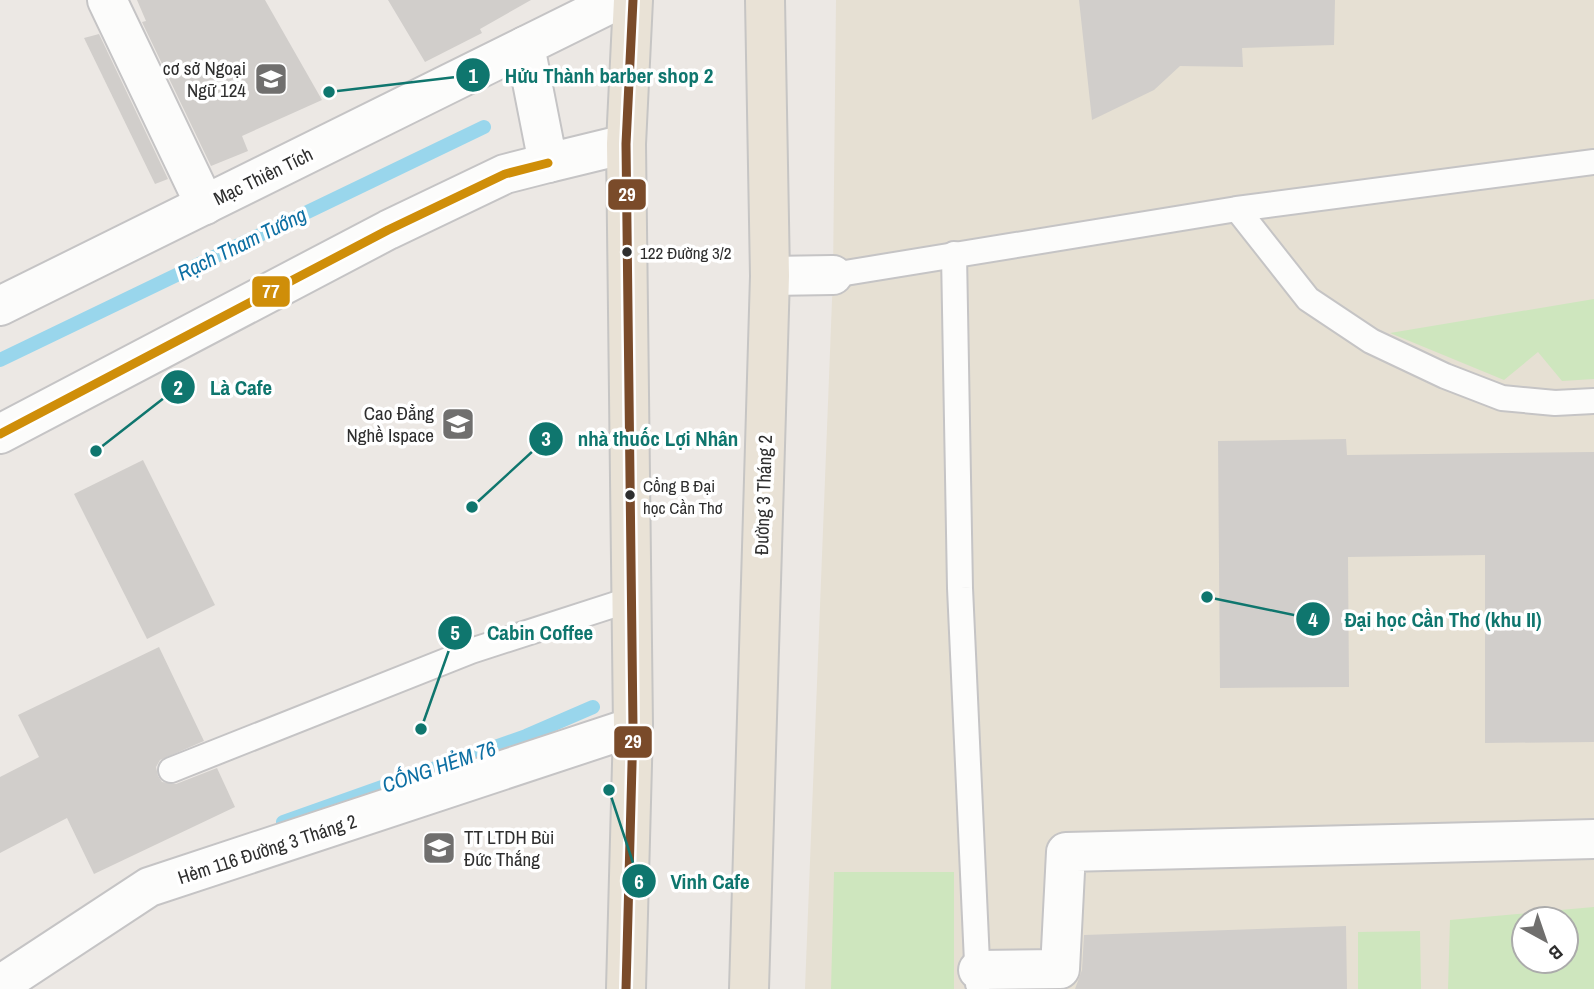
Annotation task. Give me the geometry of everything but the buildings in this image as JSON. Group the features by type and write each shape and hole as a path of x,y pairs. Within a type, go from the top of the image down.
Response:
{"highway":[{"path":"625,989 633,727 626,144 633,0"},
{"name":"Đường 3 Tháng 2","path":"749,989 770,276 765,0"}],"street":[{"path":"107,0 205,205"},
{"name":"Mạc Thiên Tích","path":"0,306 618,0"},
{"path":"525,46 548,163"},
{"path":"0,434 388,230 505,173 626,144"},
{"path":"770,276 833,275"},
{"name":"Hẻm 116 Đường 3 Tháng 2","path":"0,985 149,887 633,727"},
{"path":"978,980 1060,969 1066,852 1594,839"}],"lane":[{"path":"833,275 1237,209 1594,162"},
{"path":"1237,209 1308,299 1371,341 1445,376 1502,397 1555,403 1594,401"},
{"path":"954,254 960,588 978,980"},
{"path":"171,770 471,651 632,599"}],"shaded area":[{"path":"836,0 1594,0 1594,989 805,989 833,275"}],"green space":[{"path":"1594,299 1594,379 1562,381 1538,352 1504,380 1390,333"},
{"path":"834,872 954,872 954,989 831,989"},
{"path":"1594,907 1594,989 1448,989 1450,920 1510,915 1510,975 1580,975 1580,908"},
{"path":"1420,931 1421,989 1358,989 1358,932"}],"waterway":[{"name":"Rạch Tham Tướng","path":"0,360 484,127"},
{"name":"CỐNG HẺM 76","path":"283,822 526,736 593,707"}],"transit line":[{"name":"29","path":"626,989 633,727 626,144 633,0"},
{"name":"77","path":"0,434 388,230 505,174 548,163"}],"place":[{"name":"cơ sở Ngoại Ngữ 124","path":"271,79"},
{"name":"Hửu Thành barber shop 2","path":"329,92"},
{"name":"122 Đường 3/2","path":"627,252"},
{"name":"Cao Đẳng Nghề Ispace","path":"458,424"},
{"name":"Là Cafe","path":"96,451"},
{"name":"Cổng B Đại học Cần Thơ","path":"630,495"},
{"name":"nhà thuốc Lợi Nhân","path":"472,507"},
{"name":"Đại học Cần Thơ (khu II)","path":"1207,597"},
{"name":"Cabin Coffee","path":"421,729"},
{"name":"Vinh Cafe","path":"609,790"},
{"name":"TT LTDH Bùi Đức Thắng","path":"439,848"}]}
